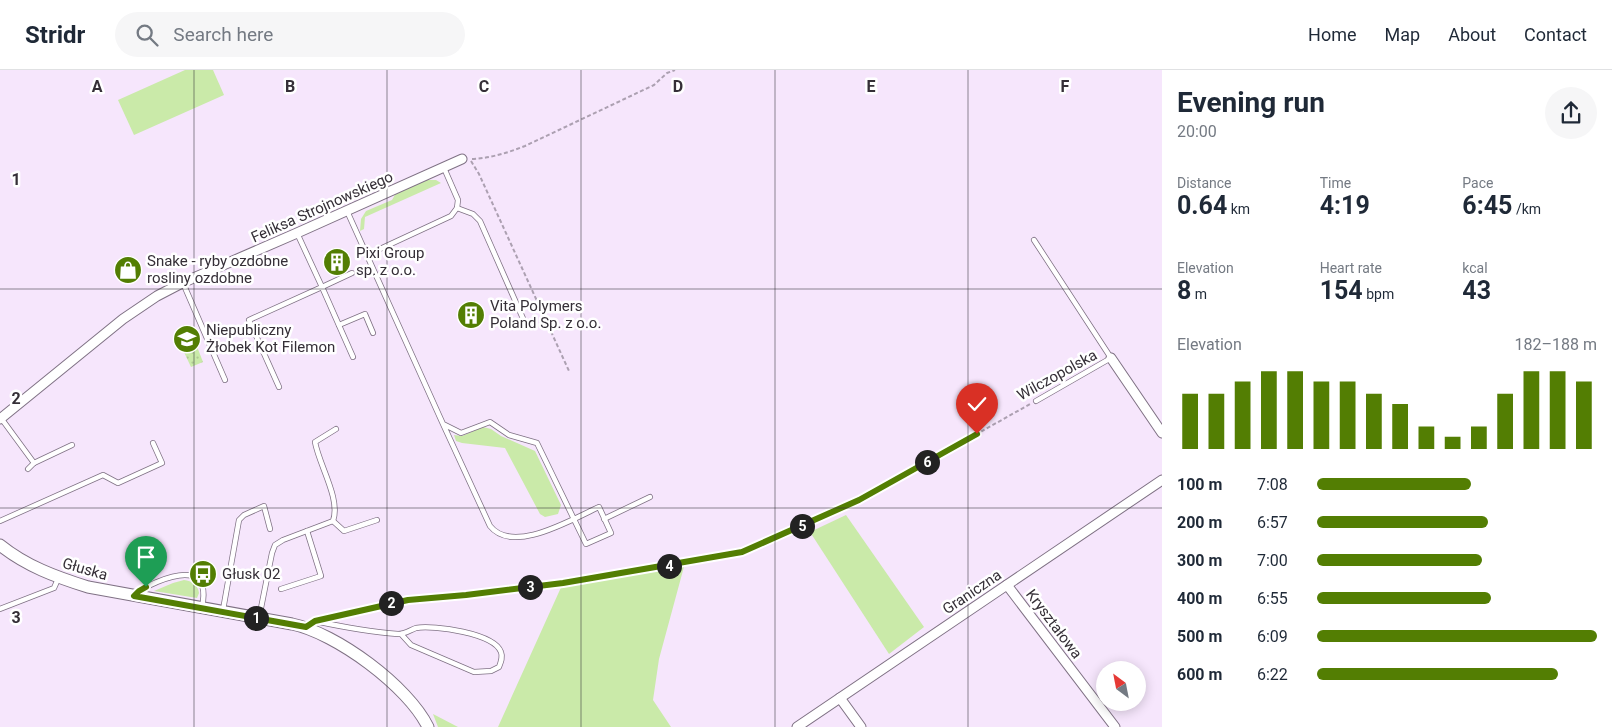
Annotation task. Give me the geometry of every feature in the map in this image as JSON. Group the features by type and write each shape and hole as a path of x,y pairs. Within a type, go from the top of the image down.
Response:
{"street":[{"name":"Feliksa Strojnowskiego","path":"1,419 123,318 157,296 182,283 462,160"},
{"path":"1111,358 1162,433"},
{"name":"Graniczna","path":"797,727 1007,584 1160,484"},
{"name":"Głuska","path":"0,545 24,562 59,578 88,587 306,627 346,648 396,686 414,704 428,727"},
{"name":"Kryształowa","path":"1007,584 1115,727"},
{"path":"840,698 861,727"}],"lane":[{"path":"367,255 451,216 457,208 458,200 444,168"},
{"path":"457,208 473,214 480,220 526,322"},
{"path":"347,211 443,424 490,526 496,532 508,538 524,538 574,519 599,507 611,533 586,544 574,519 537,444 510,434 490,422 461,434 443,424"},
{"path":"297,233 353,357"},
{"path":"1034,240 1111,358"},
{"path":"279,387 249,320 352,273"},
{"path":"182,283 226,380"},
{"path":"339,326 365,314 373,333"},
{"name":"Wilczopolska","path":"1036,401 1111,358"},
{"path":"1,419 34,464"},
{"path":"333,522 336,514 331,488 315,442 336,429"},
{"path":"0,521 103,475 118,483 162,463 153,443"},
{"path":"28,469 34,464 72,445"},
{"path":"604,520 650,497"},
{"path":"222,612 239,520 244,515 264,506 270,529"},
{"path":"333,522 344,531 377,520"},
{"path":"259,618 275,546 283,540 333,522"},
{"path":"281,589 321,576 306,531"},
{"path":"134,596 139,591 168,578 177,575 191,576 199,581 204,588 202,608"},
{"path":"0,609 54,588 59,578"},
{"path":"315,621 337,626 402,634 417,628 435,628 470,633 493,642 501,650 502,657 499,667 491,671 474,672 451,664 411,645 402,634"}],"path":[{"path":"569,371 480,174 469,159 492,157 525,146 654,85 675,70"},
{"path":"185,349 186,351 194,348"},
{"name":"Wilczopolska","path":"315,621 408,600 563,583 742,552 859,500 1036,401"}],"green space":[{"path":"185,70 213,70 224,95 134,135 118,100"},
{"path":"427,180 436,180 441,183 365,217 364,229 360,231 361,219 366,211 392,200 396,193"},
{"path":"196,344 203,362 191,367 183,350"},
{"path":"483,427 491,429 501,436 535,451 561,505 558,514 545,517 540,514 505,448 456,441 454,435 462,436"},
{"path":"846,515 924,627 889,654 810,532"},
{"path":"685,563 659,659 653,700 671,727 498,727 563,583"},
{"path":"184,580 192,582 196,586 199,593 197,598 154,591 173,583"},
{"path":"433,714 458,727 438,727"}],"place":[{"name":"Pixi Group sp. z o.o.","path":"337,262"},
{"name":"Snake - ryby ozdobne rosliny ozdobne","path":"128,270"},
{"name":"Vita Polymers Poland Sp. z o.o.","path":"471,315"},
{"name":"Niepubliczny Żłobek Kot Filemon","path":"187,339"},
{"name":"Głusk 02","path":"203,574"}],"route":[{"path":"146,587 134,596 306,627 315,621 408,600 563,583 685,563 742,552 859,500 977,434"}]}
